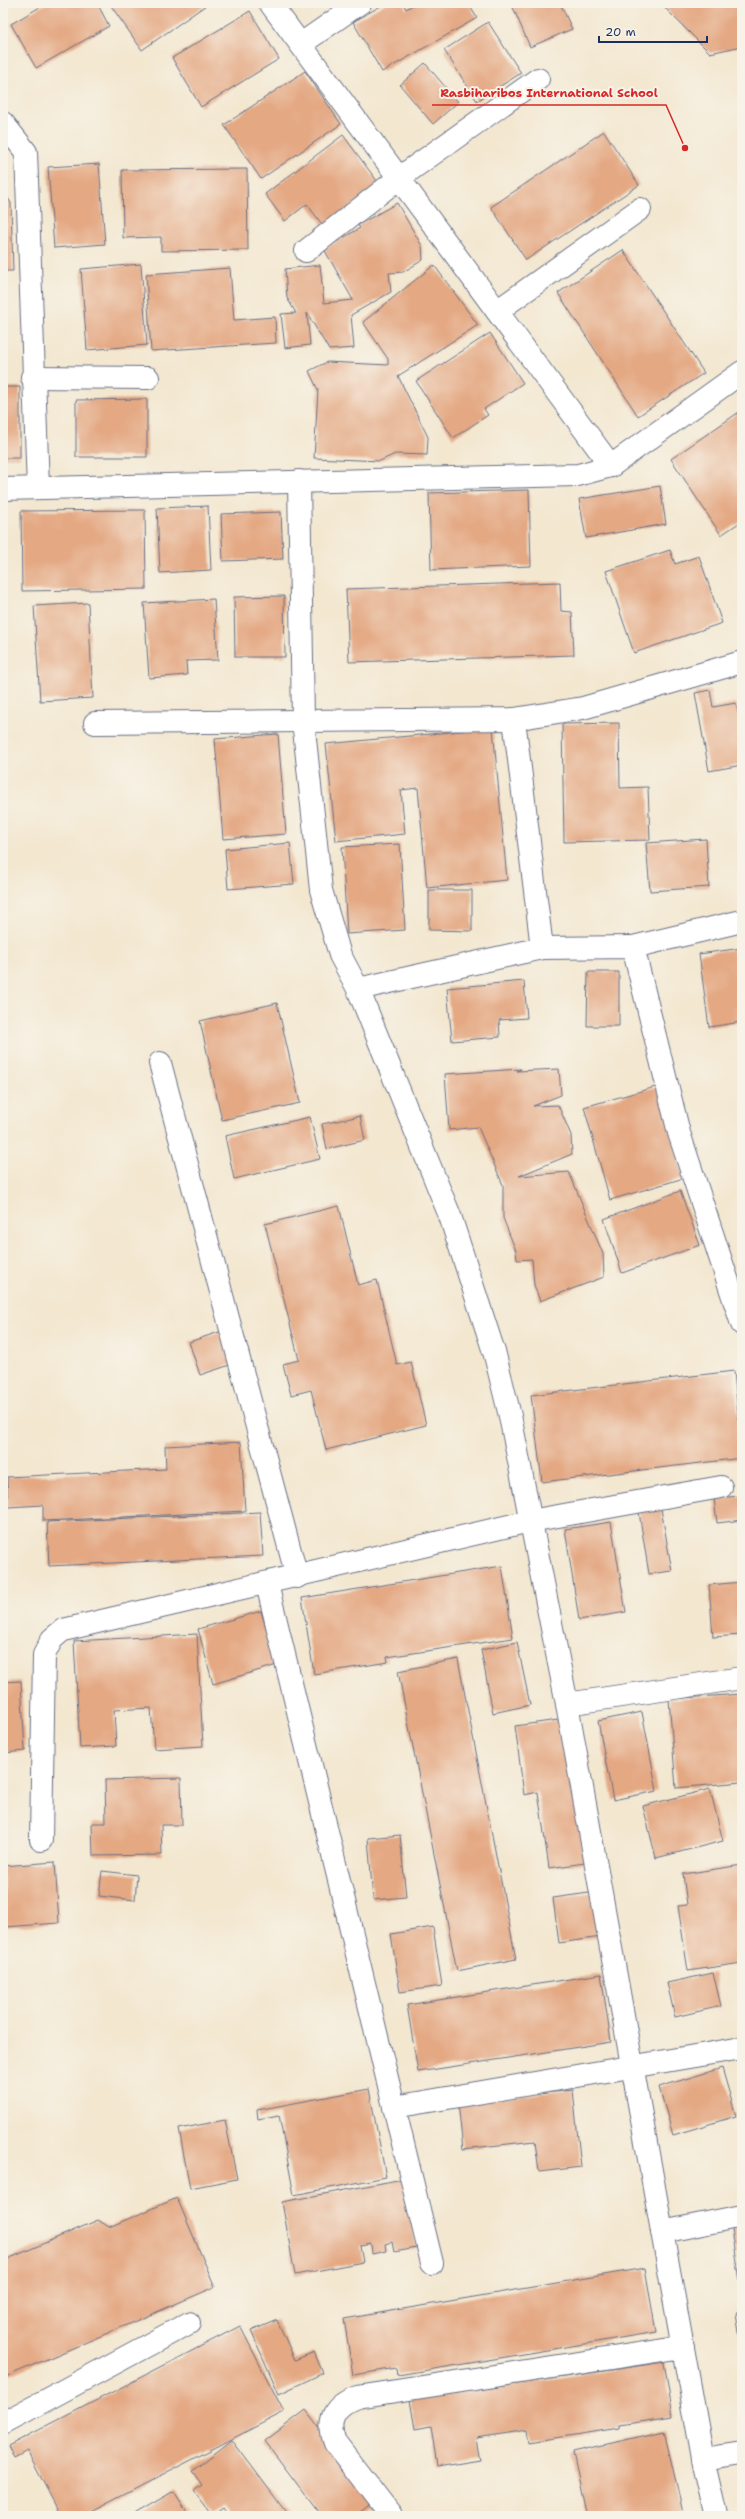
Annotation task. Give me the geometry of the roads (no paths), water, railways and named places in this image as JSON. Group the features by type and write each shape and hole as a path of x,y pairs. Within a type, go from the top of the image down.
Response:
{"street":[{"path":"270,3 611,466"},
{"path":"301,44 360,3"},
{"path":"306,251 399,178 538,79"},
{"path":"3,123 26,152 32,377 38,488"},
{"path":"497,311 640,209"},
{"path":"3,489 299,481 557,477 578,475 611,466 742,372"},
{"path":"32,377 148,378"},
{"path":"299,481 303,720 321,890 340,955 358,989 450,1216 495,1355 567,1704 682,2347 703,2459 716,2516"},
{"path":"95,723 514,719 583,708 742,662"},
{"path":"514,719 542,948"},
{"path":"358,989 542,948 633,947 742,921"},
{"path":"633,947 679,1133 742,1324"},
{"path":"160,1063 297,1577"},
{"path":"41,1840 44,1655 52,1639 63,1630 297,1577 530,1521 721,1488"},
{"path":"267,1584 432,2263"},
{"path":"567,1704 742,1678"},
{"path":"394,2107 742,2048"},
{"path":"662,2232 742,2216"},
{"path":"3,2423 189,2323"},
{"path":"391,2516 335,2443 331,2433 332,2422 334,2412 341,2404 357,2397 682,2347"},
{"path":"703,2459 742,2452"}],"place":[{"name":"Rasbiharibos International School","path":"685,148"}]}
